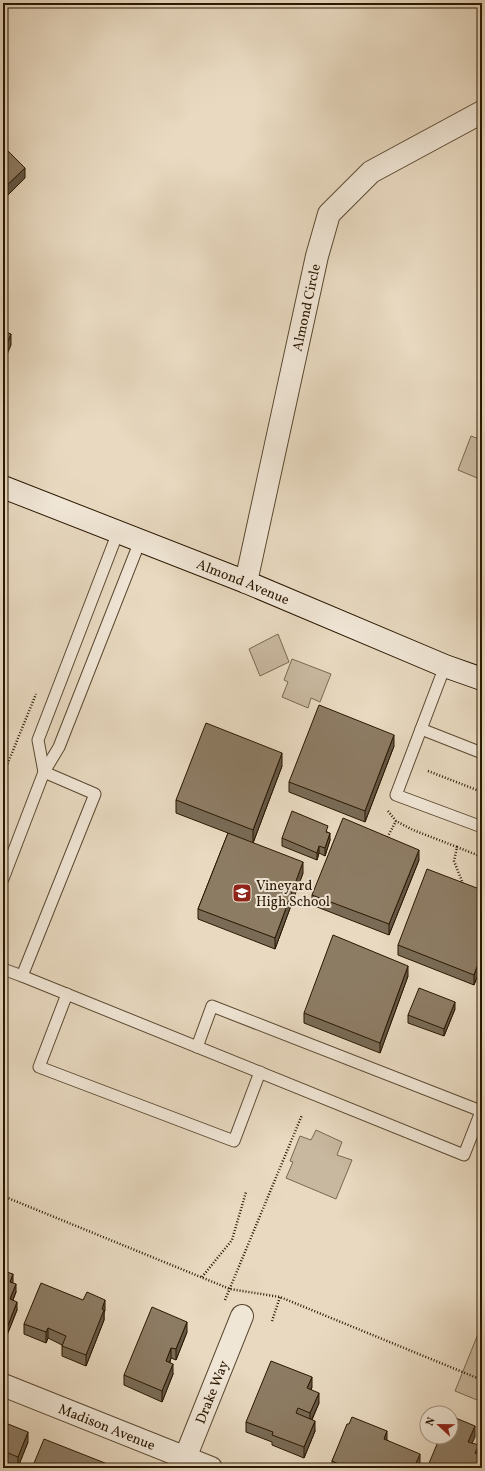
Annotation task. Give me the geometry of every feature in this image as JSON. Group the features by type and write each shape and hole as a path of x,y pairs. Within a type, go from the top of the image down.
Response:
{"street":[{"name":"Almond Circle","path":"246,582 317,256 329,214 371,172 482,112"},
{"name":"Almond Avenue","path":"3,487 246,582 445,666 482,679"},
{"name":"Drake Way","path":"183,1463 242,1316"},
{"name":"Madison Avenue","path":"3,1385 183,1463 212,1468"}],"lane":[{"path":"44,772 38,740 118,532"},
{"path":"3,879 44,772 59,748 140,540"},
{"path":"445,666 396,795 482,827"},
{"path":"421,729 482,753"},
{"path":"22,976 95,794 44,772"},
{"path":"3,969 464,1155 482,1110 212,1006 197,1047"},
{"path":"67,994 39,1067 234,1141 260,1072"}],"path":[{"path":"428,771 482,792"},
{"path":"383,845 396,821"},
{"path":"464,889 454,861 457,847 482,857"},
{"path":"224,1302 302,1115"},
{"path":"202,1277 232,1240 246,1192"},
{"path":"3,1196 230,1289 280,1297 482,1380"},
{"path":"272,1321 280,1297"}],"shaded area":[{"path":"471,436 482,440 482,480 458,470"},
{"path":"278,634 289,662 260,676 249,649"},
{"path":"292,659 331,674 320,702 311,698 308,708 282,697 288,682 284,680"},
{"path":"316,1130 342,1142 337,1155 352,1160 336,1199 286,1178 293,1162 290,1161 300,1136 311,1140"},
{"path":"482,1324 482,1402 455,1391"}],"building":[{"path":"3,146 25,168 3,189"},
{"path":"3,331 11,334 3,353"},
{"path":"319,705 394,735 365,811 289,782"},
{"path":"206,723 282,753 253,830 176,800"},
{"path":"292,811 328,826 326,832 330,833 325,848 319,846 317,853 282,838"},
{"path":"343,818 419,850 389,924 312,895"},
{"path":"228,833 303,862 275,938 198,909"},
{"path":"427,869 482,890 482,953 474,975 398,945"},
{"path":"333,935 408,966 380,1043 304,1013"},
{"path":"419,988 455,1002 444,1029 408,1015"},
{"path":"3,1271 13,1274 10,1282 16,1284 10,1299 17,1302 7,1328 3,1326"},
{"path":"41,1283 83,1300 87,1292 105,1300 102,1309 104,1310 86,1355 62,1346 66,1336 48,1328 46,1332 24,1324"},
{"path":"152,1307 187,1322 176,1349 171,1348 166,1361 173,1364 162,1391 124,1375"},
{"path":"271,1361 312,1377 307,1388 319,1393 310,1413 298,1408 296,1413 315,1421 304,1447 272,1435 273,1432 246,1422"},
{"path":"352,1417 387,1431 384,1439 420,1454 414,1468 348,1468 332,1461 347,1424 349,1424"},
{"path":"459,1419 475,1426 468,1442 479,1445 475,1453 482,1456 482,1468 427,1468 437,1445 459,1445"},
{"path":"3,1422 28,1432 18,1457 3,1451"},
{"path":"44,1439 115,1467 32,1468"}],"place":[{"name":"Vineyard High School","path":"242,893"}]}
